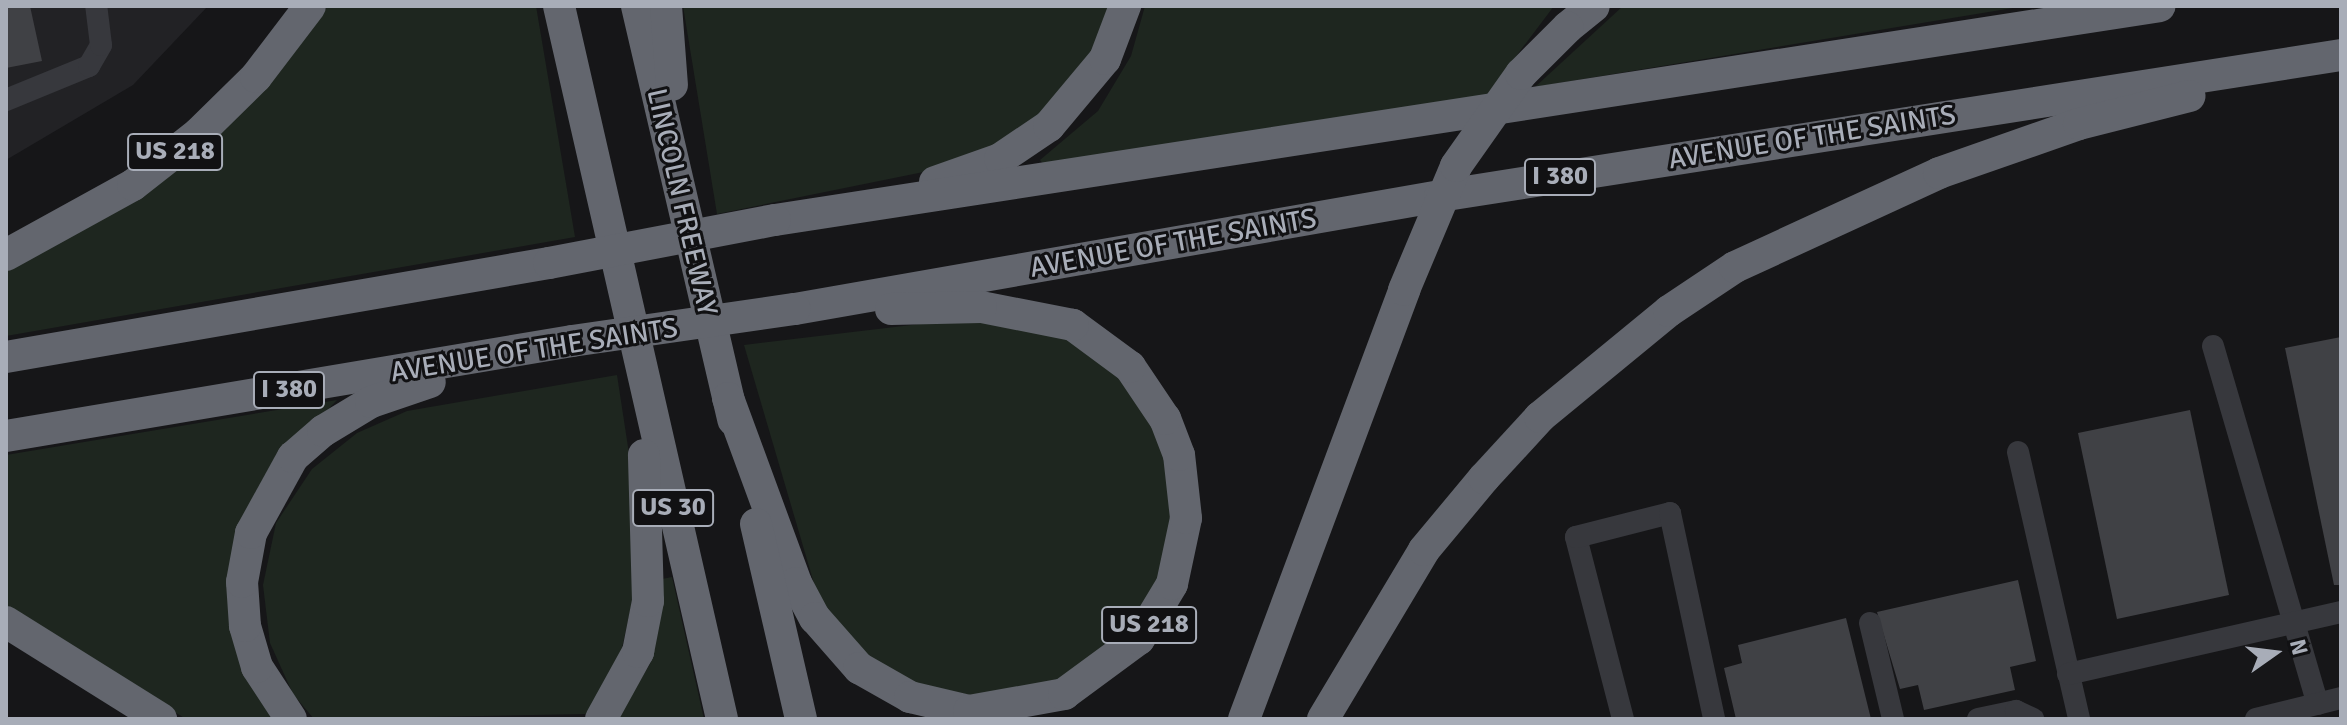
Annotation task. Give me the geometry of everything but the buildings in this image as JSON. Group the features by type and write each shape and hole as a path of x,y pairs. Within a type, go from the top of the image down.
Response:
{"highway":[{"name":"US 218","path":"6,255 133,185 199,133 256,77 310,6"},
{"name":"US 30","path":"559,6 623,297 722,719"},
{"name":"LINCOLN FREEWAY","path":"637,6 728,398"},
{"path":"666,6 680,192"},
{"path":"775,220 1000,159 1078,98 1105,59 1125,6"},
{"path":"1244,719 1404,290 1456,166 1521,74 1594,6"},
{"path":"6,357 549,263 775,220 2160,6"},
{"path":"1323,719 1424,550 1484,478 1605,361 1735,267 1939,173 2079,124 2334,56"},
{"name":"AVENUE OF THE SAINTS","path":"6,436 572,341 795,309 1440,196 2334,56"},
{"path":"601,719 638,652 651,545 623,297"},
{"name":"US 218","path":"728,398 815,618 881,683 942,707 1001,710 1064,694 1139,639 1172,584 1186,507 1165,419 1130,367 1101,341 1042,313 795,309"},
{"path":"291,719 257,667 245,626 242,582 269,492 293,457 371,402 521,351"},
{"name":"US 30","path":"728,398 801,719"},
{"path":"6,622 161,719"}],"street":[{"path":"6,100 89,66 101,45 96,6"},
{"path":"2213,346 2297,621 2318,704"},
{"path":"2018,452 2079,719"},
{"path":"1623,719 1576,537 1670,513 1714,719"},
{"path":"2068,674 2341,612"},
{"path":"1870,623 1893,719"},
{"path":"2256,719 2341,698"},
{"path":"1978,719 2016,711 2033,719"}],"shaded area":[{"path":"6,6 208,6 133,85 6,160"},
{"path":"328,6 536,6 575,237 6,336 6,271 232,121"},
{"path":"683,6 1119,6 1102,50 1051,115 963,164 717,214"},
{"path":"1145,6 1554,6 1486,96 1046,168 1040,160 1098,111 1131,56"},
{"path":"1623,6 2025,6 1535,87"},
{"path":"979,317 1034,323 1099,356 1153,418 1176,493 1167,572 1140,619 1093,667 994,701 908,681 867,658 818,597 744,345"},
{"path":"617,375 630,460 633,598 618,666 586,714 314,719 293,694 270,643 263,585 276,523 312,469 357,433 407,411"},
{"path":"337,400 269,472 249,673 272,719 186,719 6,609 6,455"},
{"path":"672,577 704,719 617,719 650,664 662,579"}]}
